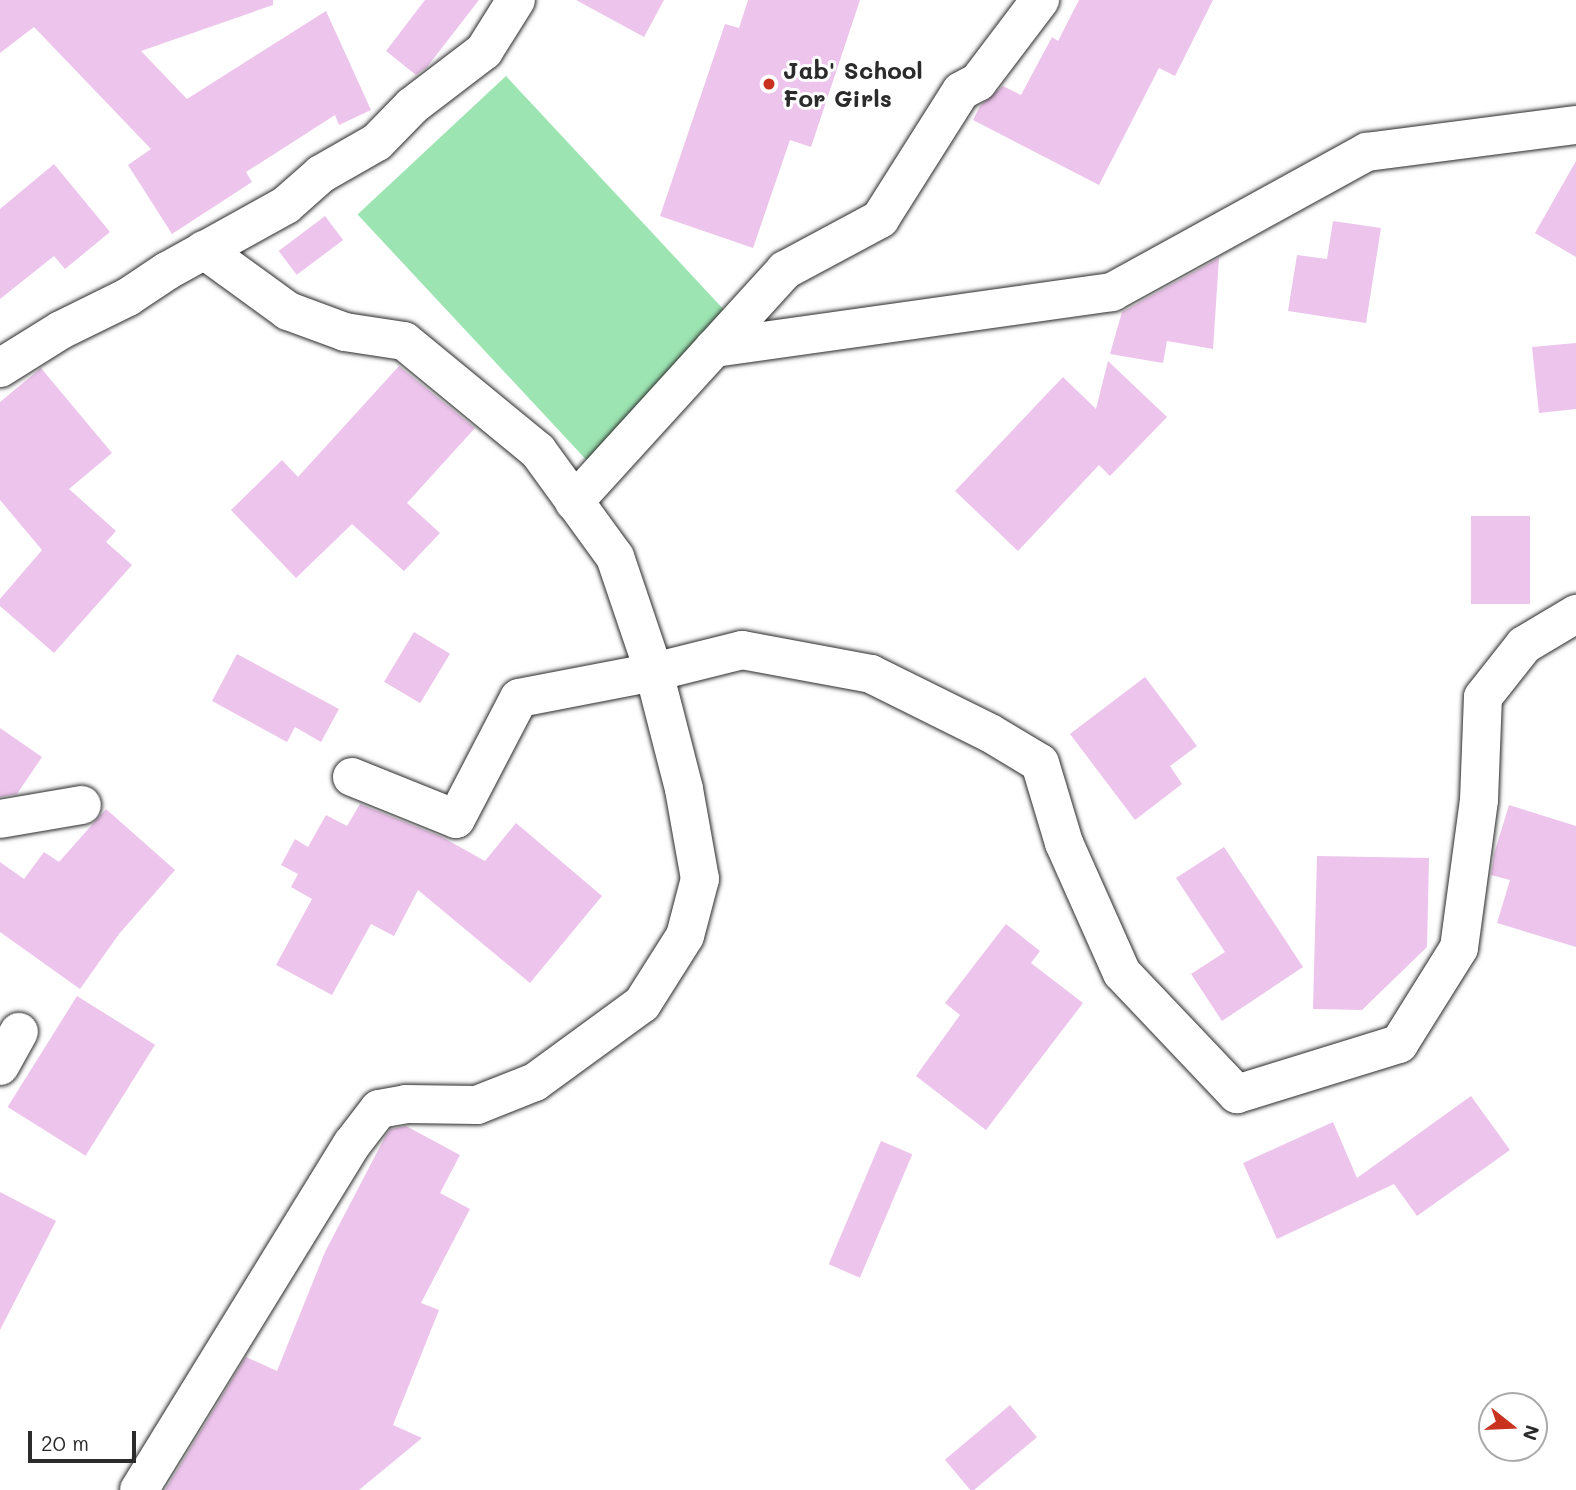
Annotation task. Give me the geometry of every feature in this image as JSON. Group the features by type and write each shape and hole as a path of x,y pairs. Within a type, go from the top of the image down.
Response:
{"street":[{"path":"0,368 61,330 128,297 204,250 286,205 321,174 377,142 412,106 484,51 516,0"},
{"path":"574,502 785,270 880,219 961,92 978,82 1040,0"},
{"path":"714,348 1112,292 1367,152 1576,125"},
{"path":"139,1490 352,1144 379,1109 406,1104 477,1105 535,1082 642,1004 685,936 700,879 684,789 654,672 615,557 538,451 404,341 345,332 288,311 204,250"},
{"path":"352,777 456,819 520,698 654,672 742,650 871,674 990,733 1040,763 1064,843 1122,973 1237,1094 1399,1044 1459,948 1479,800 1483,697 1524,645 1576,614"},
{"path":"0,819 82,805"},
{"path":"0,1066 19,1032"}],"green space":[{"path":"506,76 737,323 588,462 358,214"}],"building":[{"path":"0,0 273,0 273,5 141,51 187,99 326,11 371,110 339,125 335,115 246,172 252,182 172,234 128,165 151,149 34,27 0,53"},
{"path":"425,0 479,0 427,67 416,75 386,51"},
{"path":"576,0 664,0 644,37"},
{"name":"Jab' School For Girls","path":"748,0 860,0 811,147 790,140 753,248 660,216 725,24 739,28"},
{"path":"1079,0 1213,0 1175,76 1159,68 1099,185 973,120 980,106 1003,86 1021,95 1052,37 1058,41"},
{"path":"1576,161 1576,257 1535,233"},
{"path":"54,164 110,232 65,269 54,256 0,299 0,209"},
{"path":"325,216 343,240 297,275 279,251"},
{"path":"1333,221 1381,228 1366,323 1288,311 1297,255 1327,259"},
{"path":"1219,258 1213,349 1167,341 1163,363 1110,354 1122,312"},
{"path":"1576,343 1576,409 1539,413 1532,347"},
{"path":"1108,361 1167,417 1110,476 1099,465 1018,551 955,491 1063,377 1096,409"},
{"path":"399,366 475,428 407,503 440,533 404,571 352,524 296,578 231,510 282,460 298,477"},
{"path":"41,368 112,453 69,489 116,531 106,542 132,565 54,653 0,606 0,599 42,550 0,500 0,402"},
{"path":"1471,516 1530,516 1530,604 1471,604"},
{"path":"414,632 450,654 420,703 384,682"},
{"path":"237,654 339,709 321,742 295,727 287,742 212,701"},
{"path":"1145,677 1197,746 1170,766 1182,784 1135,820 1070,734"},
{"path":"0,728 42,757 17,794 0,797"},
{"path":"360,804 442,837 485,861 516,823 602,896 530,983 418,890 394,936 371,924 332,995 276,965 312,899 291,887 298,874 281,865 295,839 308,847 326,815 347,826"},
{"path":"1509,805 1576,826 1576,947 1497,923 1510,880 1491,875 1494,854"},
{"path":"106,809 175,870 119,934 80,989 0,932 0,862 24,879 44,852 59,862"},
{"path":"1224,847 1303,967 1222,1021 1191,974 1225,952 1176,878"},
{"path":"1317,856 1429,858 1427,947 1362,1010 1313,1009"},
{"path":"1006,924 1040,951 1031,963 1083,1003 986,1130 916,1076 960,1015 945,1003"},
{"path":"77,996 155,1045 86,1156 8,1107"},
{"path":"1471,1096 1510,1150 1417,1216 1394,1184 1277,1239 1243,1163 1333,1122 1357,1178"},
{"path":"406,1126 460,1155 440,1193 470,1209 421,1303 439,1310 393,1425 422,1438 359,1490 165,1490 246,1357 277,1371 325,1252 386,1135 391,1129"},
{"path":"881,1141 912,1154 860,1278 829,1264"},
{"path":"0,1192 56,1221 0,1330"},
{"path":"1010,1405 1037,1437 974,1490 970,1490 945,1460"}],"place":[{"name":"Jab' School For Girls","path":"769,84"}]}
